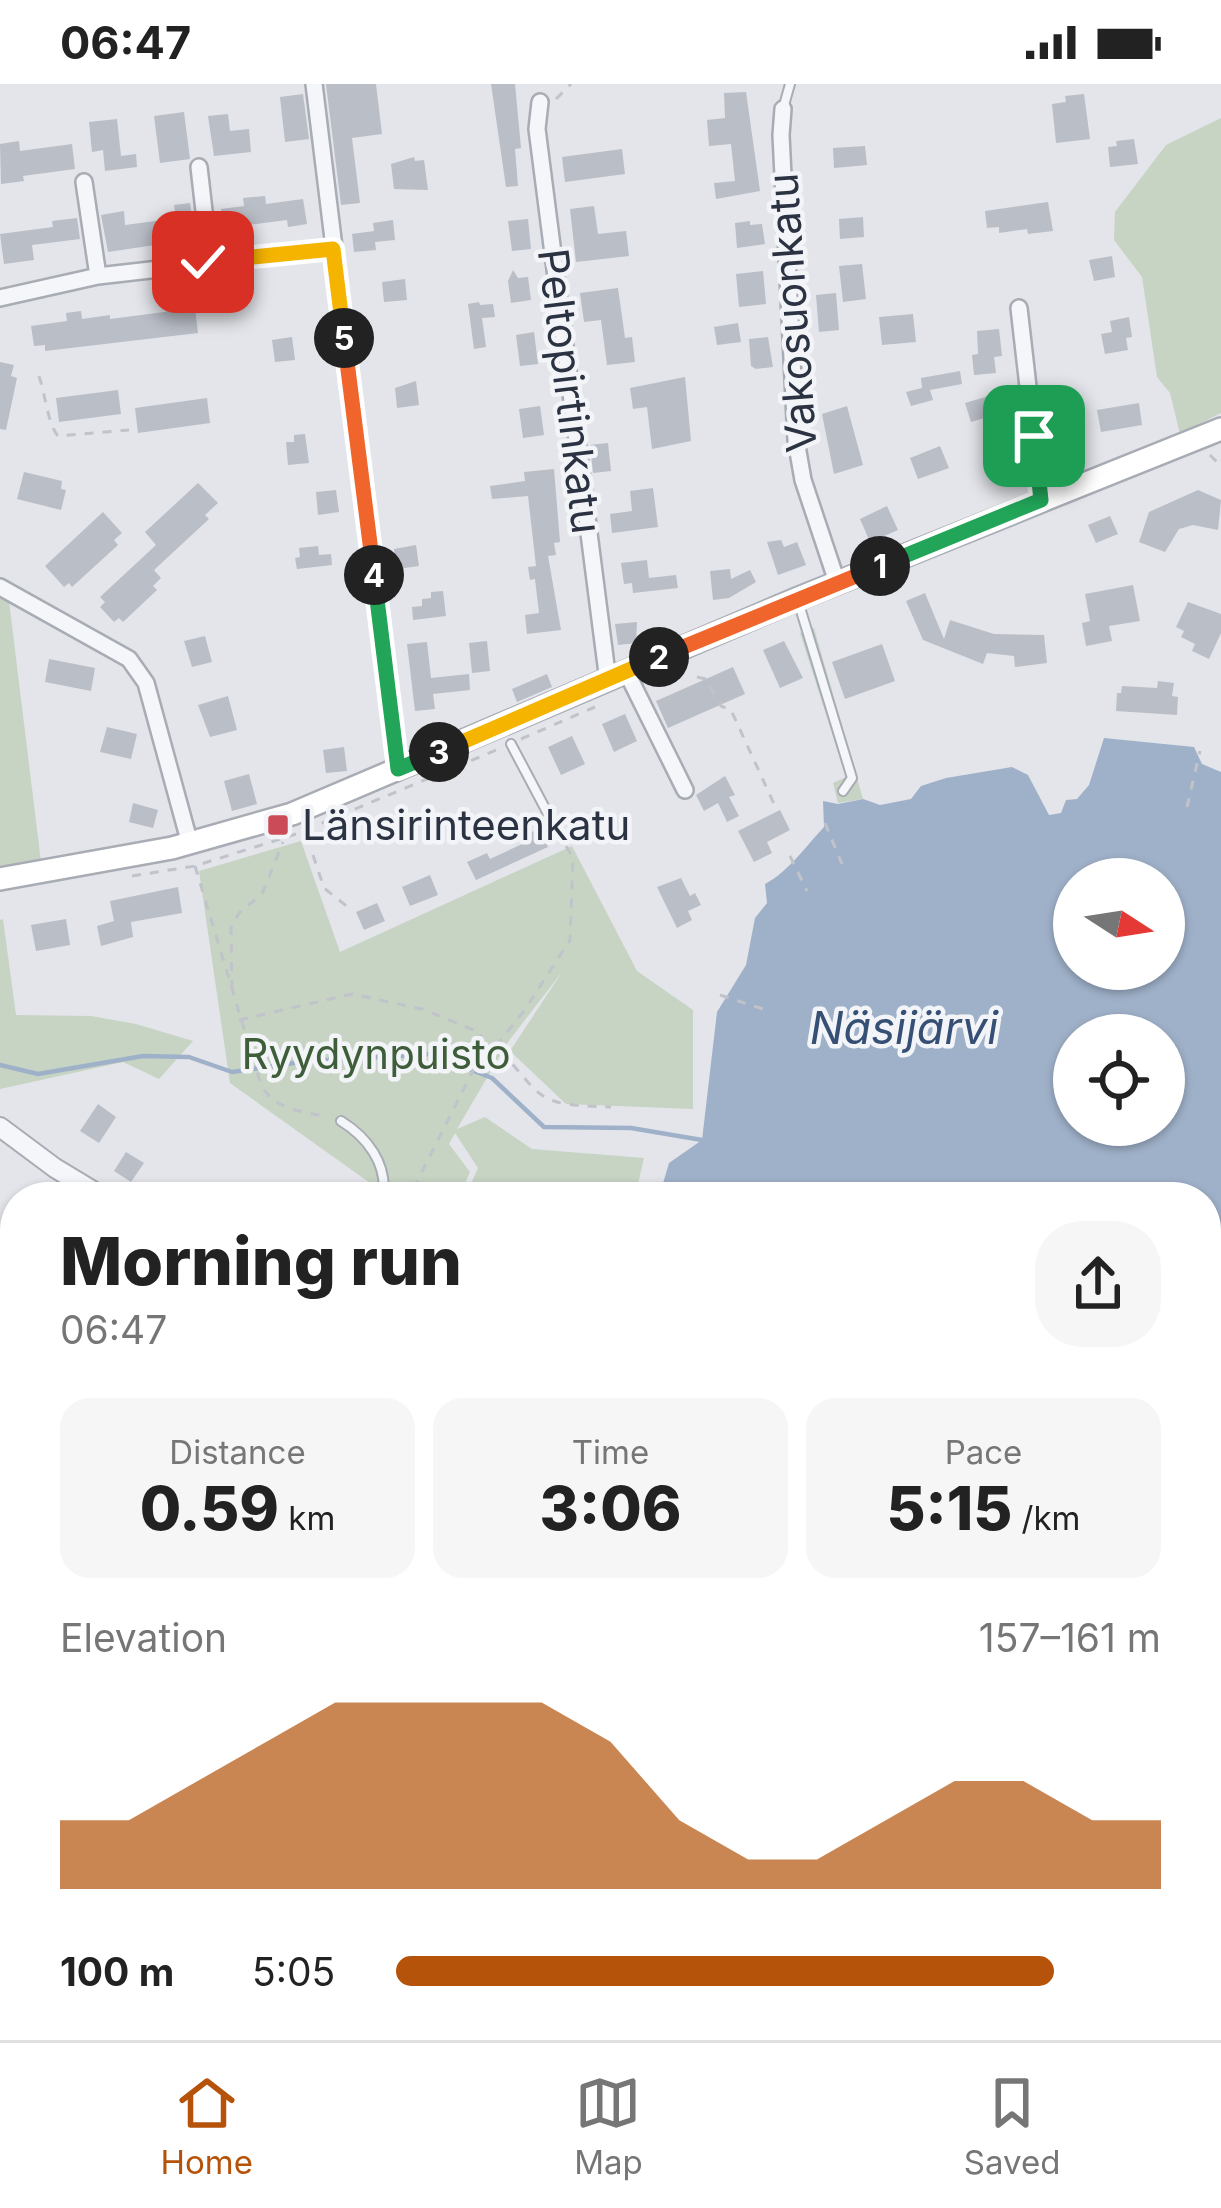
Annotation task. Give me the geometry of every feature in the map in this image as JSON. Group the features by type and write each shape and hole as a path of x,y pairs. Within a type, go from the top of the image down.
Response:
{"main road":[{"path":"0,879 192,855 797,598 1041,500 1216,439"}],"street":[{"path":"314,84 398,769"},
{"name":"Peltopirtinkatu","path":"540,101 537,128 617,676 685,790"},
{"name":"Vakosuonkatu","path":"783,109 796,440 803,480 837,583"},
{"path":"199,167 210,263"},
{"path":"84,182 98,276"},
{"path":"0,298 98,276 333,249"},
{"path":"1019,308 1041,500"},
{"path":"0,586 129,659 139,671 192,855"},
{"path":"0,1127 81,1182"}],"lane":[{"path":"783,109 790,84"},
{"path":"797,598 852,778 843,791"},
{"path":"511,744 556,829"},
{"path":"341,1120 362,1134 376,1155 384,1182"}],"path":[{"path":"540,101 559,98 571,84"},
{"path":"39,376 52,429 58,436 129,430"},
{"path":"1216,439 1221,466"},
{"path":"697,677 706,679 721,706 730,710 775,806"},
{"path":"1187,806 1200,751"},
{"path":"825,823 842,864"},
{"path":"496,1046 570,940 573,858 556,829"},
{"path":"232,997 231,928 238,913 262,894 284,838"},
{"path":"192,855 238,1020 269,1099 280,1106 341,1120"},
{"path":"314,855 324,888 349,908"},
{"path":"790,856 807,891"},
{"path":"238,1020 352,994 422,1010 481,1033 482,1053 418,1182"},
{"path":"720,995 769,1011"},
{"path":"483,1044 496,1046 534,1093 559,1106 611,1107"}],"green space":[{"path":"1221,118 1221,413 1180,434 1170,393 1157,377 1142,277 1114,240 1115,212 1166,145"},
{"path":"0,595 9,601 41,862 0,866"},
{"path":"814,628 863,799 838,803 833,783 846,777 800,633"},
{"name":"Ryydynpuisto","path":"301,841 340,952 572,846 637,971 693,1010 693,1109 566,1104 510,1051 562,972 508,1042 457,1129 485,1117 532,1149 644,1158 638,1182 472,1182 478,1168 455,1133 449,1144 470,1172 466,1182 369,1182 230,1083 199,871"},
{"path":"3,919 16,1015 91,1016 193,1041 159,1079 123,1062 0,1089"}],"water":[{"name":"Näsijärvi","path":"1104,738 1194,747 1202,764 1221,772 1221,1182 663,1182 669,1163 702,1140 717,1012 746,965 755,918 767,903 765,884 789,866 824,827 823,801 838,804 863,799 880,805 911,799 921,786 946,778 1012,767 1028,775 1049,815 1061,813 1066,800 1077,799 1089,785"}],"building":[{"path":"326,84 376,84 382,134 352,138 360,203 341,205"},
{"path":"491,84 515,84 521,148 515,149 518,186 506,187"},
{"path":"746,92 760,191 716,199 714,183 735,181 731,144 709,146 707,120 725,118 724,93"},
{"path":"303,94 309,139 285,142 280,97"},
{"path":"1084,94 1090,139 1056,143 1052,104 1066,102 1065,96"},
{"path":"184,112 190,159 160,163 154,116"},
{"path":"228,114 230,131 249,129 251,152 214,156 208,116"},
{"path":"117,119 121,156 136,154 137,167 105,171 103,150 92,152 89,122"},
{"path":"1134,139 1138,164 1110,167 1108,147"},
{"path":"19,141 20,151 72,144 75,169 1,184 0,144"},
{"path":"865,146 867,165 834,168 833,148"},
{"path":"622,149 625,174 565,182 562,157"},
{"path":"414,157 424,160 428,190 394,189 391,164"},
{"path":"265,196 266,204 303,199 307,224 288,227 287,220 223,228 221,209 244,206 243,198"},
{"path":"1048,202 1053,231 999,233 999,227 987,228 985,211"},
{"path":"190,203 195,239 108,252 101,215 124,211 125,225 163,220 176,217 174,205"},
{"path":"594,206 598,234 626,231 629,256 576,262 570,209"},
{"path":"863,217 864,237 840,239 839,219"},
{"path":"77,218 80,239 32,245 34,260 4,264 0,234 53,227 52,221"},
{"path":"528,219 531,249 512,251 508,221"},
{"path":"393,220 395,240 375,242 376,250 354,252 352,234 374,231 373,223"},
{"path":"750,221 750,225 762,224 765,244 737,248 735,223"},
{"path":"1112,256 1115,277 1094,281 1089,260"},
{"path":"862,264 866,299 843,302 839,266"},
{"path":"513,270 518,278 528,277 531,300 511,303 508,281"},
{"path":"763,271 766,304 739,307 736,274"},
{"path":"405,279 407,300 384,302 382,282"},
{"path":"618,288 625,338 632,337 635,362 607,365 601,320 584,322 580,293"},
{"path":"836,293 839,330 819,332 816,295"},
{"path":"468,304 493,304 495,317 482,318 486,347 474,349"},
{"path":"195,308 198,333 45,351 45,345 34,346 31,326 67,321 66,313 81,311 82,319 110,315 110,319"},
{"path":"913,314 916,342 882,345 879,317"},
{"path":"1129,317 1132,337 1126,338 1128,350 1105,354 1101,334 1112,332 1110,321"},
{"path":"738,323 741,342 717,345 714,327"},
{"path":"999,329 1002,356 994,357 996,373 974,375 977,331"},
{"path":"534,332 538,364 520,366 516,335"},
{"path":"292,337 295,360 275,362 272,340"},
{"path":"768,337 773,367 756,369 751,366 749,339"},
{"path":"0,362 14,365 11,376 17,378 6,430 0,429"},
{"path":"960,371 962,384 930,390 933,400 911,406 906,392 922,388 921,378"},
{"path":"685,377 691,441 652,449 647,407 633,409 630,388"},
{"path":"416,381 419,405 397,408 395,388"},
{"path":"118,390 121,414 59,422 56,398"},
{"path":"999,393 1004,412 971,422 965,403"},
{"path":"207,398 210,423 138,433 135,408"},
{"path":"1139,403 1142,425 1101,432 1097,410"},
{"path":"540,406 544,435 523,438 519,409"},
{"path":"847,406 863,465 834,474 822,414"},
{"path":"305,434 309,463 288,465 286,442"},
{"path":"608,443 611,471 593,473 590,445"},
{"path":"940,446 949,468 918,479 910,458"},
{"path":"554,469 560,542 554,543 556,555 548,556 561,630 527,634 525,615 539,613 535,579 530,580 528,567 536,566 528,496 492,499 490,486 525,481 524,472"},
{"path":"24,472 62,481 61,489 66,490 61,510 17,499"},
{"path":"198,483 218,503 205,515 209,519 154,570 161,578 153,586 157,590 123,622 119,618 114,622 100,607 105,602 100,597 156,545 145,532"},
{"path":"653,488 658,527 612,533 610,514 632,511 630,491"},
{"path":"336,490 339,512 318,515 316,492"},
{"path":"1198,490 1221,500 1218,530 1193,525 1179,529 1165,552 1139,542 1149,512"},
{"path":"887,506 898,530 870,542 860,519"},
{"path":"103,512 122,533 114,540 118,545 72,587 69,583 64,587 45,566"},
{"path":"1110,516 1118,534 1096,543 1088,525"},
{"path":"781,540 784,547 797,542 806,565 778,575 767,542"},
{"path":"416,545 419,566 397,569 394,549"},
{"path":"318,546 319,555 331,554 332,565 297,569 299,548"},
{"path":"647,560 649,578 676,575 678,588 633,593 632,583 624,584 621,563"},
{"path":"730,569 731,579 750,570 756,582 729,598 713,600 710,571"},
{"path":"1133,585 1140,621 1109,626 1112,641 1086,646 1082,623 1090,621 1085,594"},
{"path":"443,591 446,616 413,620 412,607 422,606 422,599 431,598 431,592"},
{"path":"925,593 944,639 950,620 994,634 1044,635 1047,663 1015,667 1014,656 987,653 983,664 923,640 906,601"},
{"path":"1188,602 1221,614 1221,633 1209,659 1192,651 1195,644 1181,637 1184,631 1176,627"},
{"path":"637,622 636,643 618,645 615,624"},
{"path":"205,636 212,662 192,667 184,641"},
{"path":"487,641 490,671 472,673 469,643"},
{"path":"784,641 803,678 780,688 763,650"},
{"path":"427,642 431,678 469,674 470,690 433,694 435,709 415,711 407,644"},
{"path":"882,644 895,681 845,699 832,662"},
{"path":"49,659 95,668 91,691 45,682"},
{"path":"733,667 745,694 668,728 656,701"},
{"path":"547,674 552,687 517,702 512,689"},
{"path":"1158,681 1174,683 1177,715 1116,711 1122,686 1157,688"},
{"path":"228,696 237,730 210,737 198,705"},
{"path":"625,714 637,741 614,752 602,724"},
{"path":"107,727 137,734 131,759 100,752"},
{"path":"572,736 585,764 561,775 548,747"},
{"path":"344,747 347,771 326,773 323,750"},
{"path":"249,774 257,804 232,811 224,781"},
{"path":"725,776 739,816 727,822 718,803 704,811 696,795"},
{"path":"133,803 158,810 153,828 129,822"},
{"path":"780,810 790,830 767,842 772,853 754,862 738,831"},
{"path":"540,828 548,847 476,880 467,862 487,853 490,859 522,844 519,838"},
{"path":"430,875 438,895 410,906 402,887"},
{"path":"681,878 701,905 688,911 692,920 677,928 657,887"},
{"path":"178,887 182,913 131,922 133,937 101,946 97,926 114,921 110,901"},
{"path":"377,903 385,921 364,930 356,912"},
{"path":"66,919 70,945 36,951 31,925"},
{"path":"98,1104 116,1117 99,1143 80,1131"},
{"path":"126,1152 144,1163 131,1182 114,1171"}],"waterway":[{"path":"0,1065 38,1074 143,1056 189,1057 232,1072 301,1062 430,1054 492,1078 544,1127 631,1128 702,1140"}],"place":[{"name":"Länsirinteenkatu","path":"278,825"}],"route":[{"path":"203,262 333,249 398,769 797,598 1041,500 1034,436"}]}
